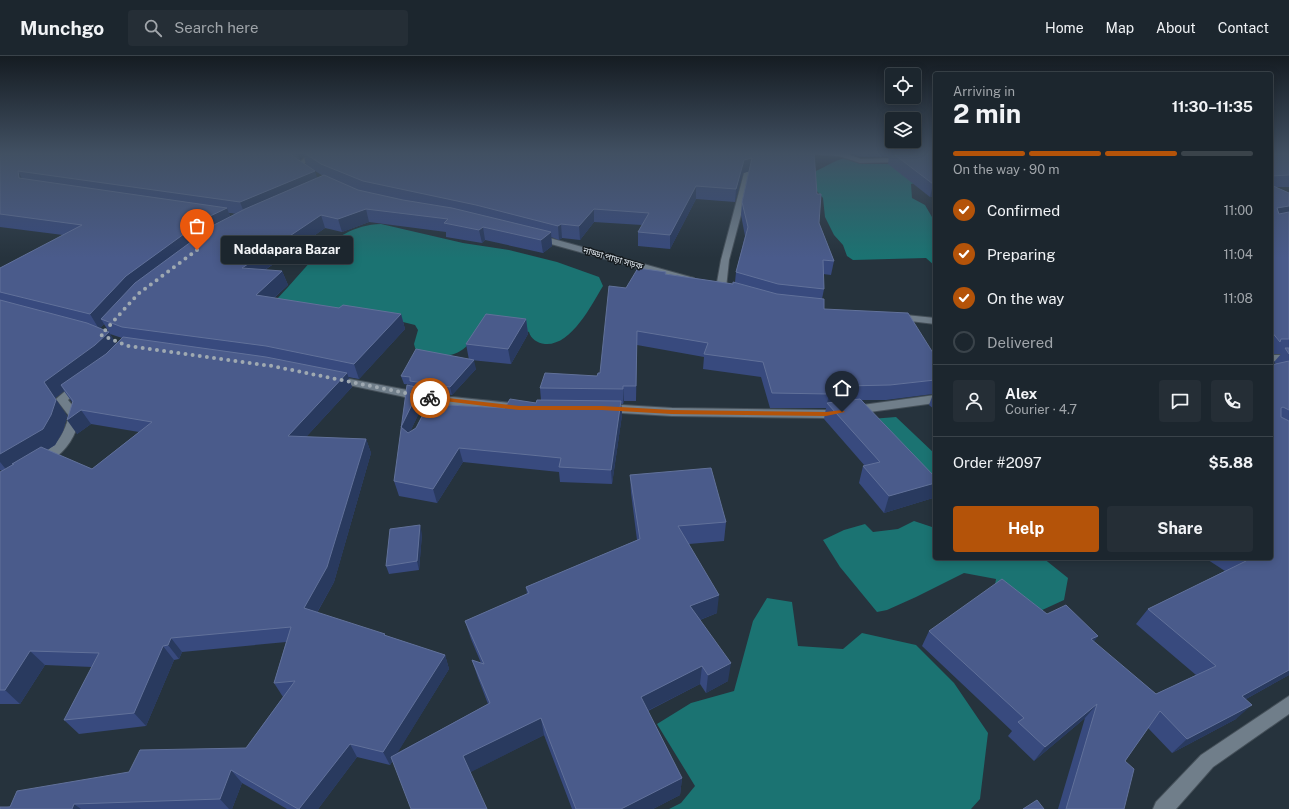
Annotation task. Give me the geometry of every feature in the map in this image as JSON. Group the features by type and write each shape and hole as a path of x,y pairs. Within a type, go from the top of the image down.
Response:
{"street":[{"path":"720,288 724,260 744,187"},
{"name":"নাড্ডা পাড়া সড়ক","path":"524,234 698,282"},
{"path":"883,316 933,321"},
{"path":"1273,358 1289,358"},
{"path":"28,469 60,449 70,432 74,416 62,399 90,377"},
{"path":"325,378 433,398 519,408 534,408"},
{"path":"426,413 433,398"},
{"path":"594,408 672,412 826,414 933,399"},
{"path":"1163,809 1207,761 1289,704"}],"shaded area":[{"path":"814,187 911,187 912,198 925,205 933,217 933,264 926,258 853,260 847,256 843,245 834,235 825,217 823,198"},
{"path":"381,224 463,243 509,250 557,262 599,277 603,286 586,314 572,332 563,339 554,343 539,343 533,339 529,332 518,328 479,333 458,353 451,355 437,355 416,351 414,344 418,330 415,325 403,322 342,315 277,299 310,262 335,240 364,226"},
{"path":"896,417 933,452 933,493 875,434 871,419"},
{"path":"914,521 933,527 933,560 1046,560 1068,578 1064,600 1040,611 994,591 996,579 964,573 887,610 877,612 840,567 823,540 844,530 865,524 873,532 898,529"},
{"path":"767,598 792,602 798,646 843,649 862,633 916,645 954,683 988,733 980,799 971,809 669,809 681,803 695,786 657,724 691,703 734,691 753,621"}],"building":[{"path":"0,187 82,187 227,208 206,218 126,276 90,314 0,292 0,268 82,225 0,214"},
{"path":"134,187 276,187 240,202"},
{"path":"296,187 352,187 358,190 403,200 452,208 551,232 541,240 483,227 479,230 444,223 448,219 366,209 338,219 321,215 242,268 282,271 256,295 339,308 343,305 401,314 354,364 266,346 122,327 101,319 135,283 214,225 245,209"},
{"path":"392,187 695,187 670,235 638,232 649,213 594,209 579,226 561,224 558,226 476,205"},
{"path":"711,187 737,187 736,189"},
{"path":"745,187 817,187 817,194 821,194 819,223 834,261 823,260 824,289 778,284 736,272 748,227 742,202"},
{"path":"1273,187 1289,193 1289,206 1277,208 1279,214 1289,212 1289,339 1281,339 1280,342 1273,333"},
{"path":"638,268 666,272 665,274 733,284 733,282 777,294 824,299 824,309 908,313 933,353 933,380 890,385 846,386 851,391 829,394 772,393 763,362 704,354 708,343 637,331 636,386 623,386 623,389 540,388 545,373 597,376 598,373 600,373 609,286 626,288"},
{"path":"0,300 87,323 109,332 95,345 44,382 56,400 51,415 43,429 0,454"},
{"path":"486,314 526,319 508,349 466,344"},
{"path":"123,337 266,357 347,373 288,436 366,439 327,567 304,608 445,655 383,752 350,744 299,809 231,770 220,799 74,804 72,809 0,809 0,807 10,807 17,791 129,772 140,750 246,748 295,681 274,683 291,627 171,638 168,645 163,646 134,713 64,720 99,653 30,651 5,690 0,690 0,472 41,447 92,469 152,422 81,410 67,420 73,401 61,385 106,354"},
{"path":"1285,348 1289,348 1289,354"},
{"path":"416,349 474,360 450,387 410,381 410,377 401,376"},
{"path":"1289,361 1289,410 1283,407 1281,408 1281,417 1289,421 1289,670 1242,696 1252,705 1187,739 1160,711 1125,761 1134,769 1124,809 1066,809 1097,704 1045,747 1018,722 1024,718 929,631 1002,579 1047,614 1066,605 1098,636 1091,639 1156,694 1216,666 1148,609 1246,561 1244,560 1273,560 1273,365"},
{"path":"407,385 420,388 401,426"},
{"path":"435,391 440,391 429,404 505,408 510,399 536,403 537,400 621,401 611,470 559,467 561,458 459,448 433,489 394,481 401,427 408,433 416,428"},
{"path":"860,399 933,475 933,484 889,496 863,466 880,462 827,403"},
{"path":"711,468 726,522 678,526 719,595 690,606 731,663 708,675 702,666 641,697 682,778 621,809 576,809 541,718 463,756 487,809 411,809 391,757 490,703 472,660 484,664 465,621 529,593 526,587 640,539 630,475"},
{"path":"420,525 417,561 386,566 390,529"},
{"path":"1037,800 1044,809 1023,809"}],"way so far":[{"path":"197,250 138,294 101,335 128,346 272,366 430,398"}],"place":[{"name":"Naddapara Bazar","path":"197,250"}],"route":[{"path":"430,398 519,408 602,408 672,412 826,414 842,412"}]}
